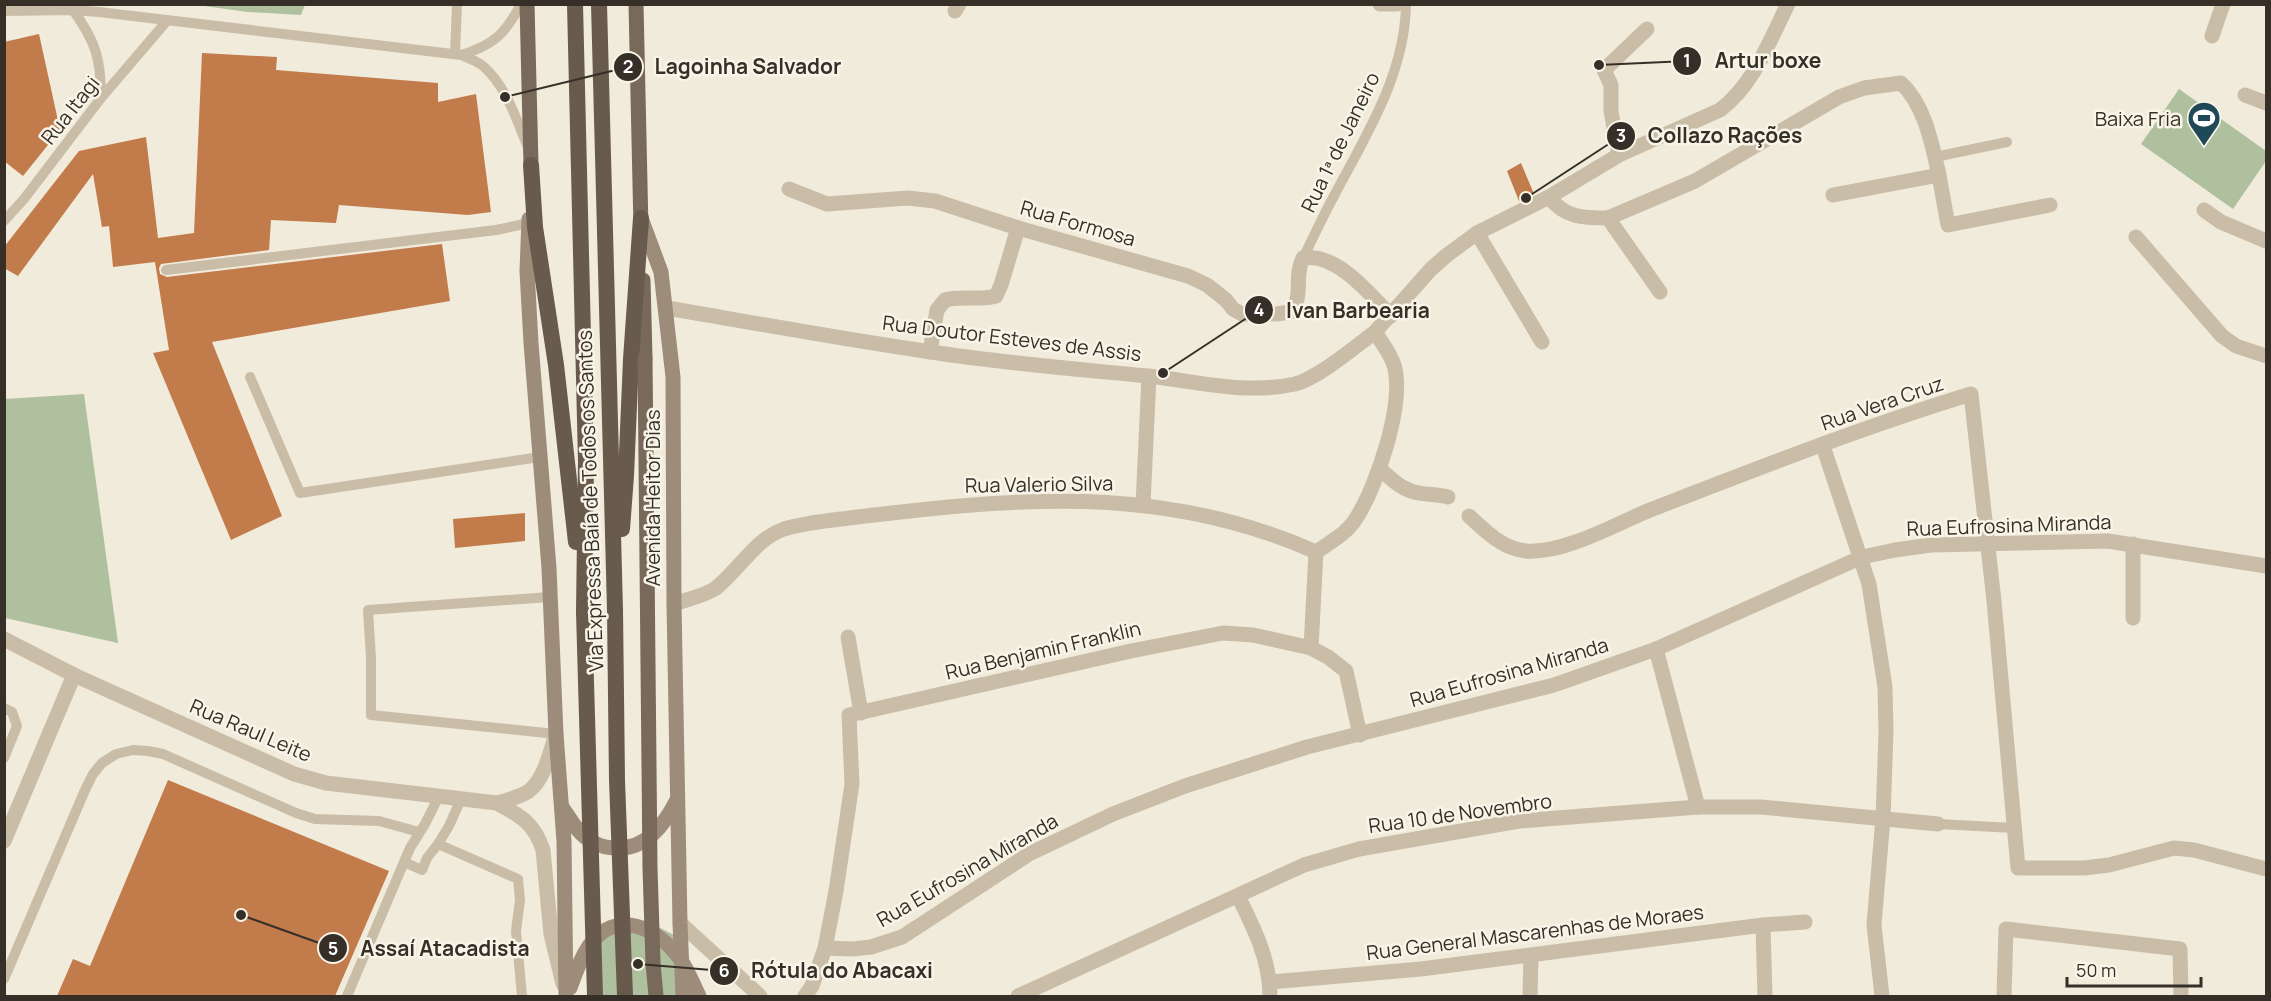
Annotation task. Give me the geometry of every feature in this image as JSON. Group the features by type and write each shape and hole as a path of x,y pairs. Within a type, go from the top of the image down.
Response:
{"highway":[{"name":"Via Expressa Baía de Todos os Santos","path":"575,4 586,462 584,612 595,996"},
{"name":"Via Expressa Baía de Todos os Santos","path":"599,4 620,876 625,996"},
{"path":"531,159 535,227 556,364 584,612"},
{"path":"615,610 638,358 641,218"}],"main road":[{"path":"527,4 531,159 527,271 562,807 567,996"},
{"name":"Avenida Heitor Dias","path":"636,4 641,218 661,272 667,308 673,377 674,604 683,996"},
{"path":"638,358 650,868 656,996"},
{"path":"562,807 578,831 592,843 608,848 626,849 640,844 658,830 678,799"},
{"path":"567,996 580,960 590,944 604,930 636,925 650,930 668,944 681,961 699,996"}],"street":[{"path":"1380,4 1397,4"},
{"path":"1311,648 1316,552 1346,531 1355,521 1379,468 1390,435 1396,376 1389,353 1375,333 1431,269 1477,233 1549,197 1619,155 1720,110 1732,101 1754,72 1788,4"},
{"path":"2212,36 2223,4"},
{"path":"1619,155 1611,111 1611,85 1604,69 1647,29"},
{"path":"1549,197 1565,213 1585,218 1608,218 1695,182 1839,97 1864,88 1901,83 1911,92 1918,106 1935,157 1948,225 2050,205"},
{"path":"2245,95 2266,103"},
{"path":"1833,195 1939,175"},
{"name":"Rua Formosa","path":"789,189 827,204 908,198 935,201 1018,228 1198,280 1242,314 1290,312 1297,304 1299,267 1304,258"},
{"path":"2204,210 2229,226 2266,241"},
{"path":"1608,218 1660,292"},
{"path":"930,352 937,310 945,300 986,299 996,296 1018,228"},
{"path":"1477,233 1542,342"},
{"path":"2136,237 2222,336 2236,346 2266,356"},
{"path":"1304,258 1314,256 1324,259 1347,273 1391,316"},
{"name":"Rua Doutor Esteves de Assis","path":"667,308 930,352 1245,389 1271,388 1299,383 1321,371 1375,333"},
{"path":"1143,505 1149,376"},
{"name":"Rua Vera Cruz","path":"1469,516 1505,545 1525,551 1543,550 1581,540 1648,511 1904,415 1971,394 1988,542 2018,868 2084,868 2109,865 2174,848 2194,850 2266,869"},
{"path":"1823,446 1862,557 1869,584 1884,687 1886,732 1883,818 1874,939 1882,996"},
{"path":"1379,468 1397,484 1418,493 1435,493 1448,497"},
{"name":"Rua Valerio Silva","path":"674,604 715,589 760,543 786,528 835,519 935,507 1074,500 1143,505 1193,513 1243,525 1282,537 1316,552"},
{"name":"Rua Eufrosina Miranda","path":"825,948 853,949 887,943 902,936 1029,854 1113,814 1185,786 1307,747 1554,685 1656,649 1862,557 1895,549 1922,546 1988,542 2108,541 2266,566"},
{"path":"2133,544 2133,618"},
{"name":"Rua Benjamin Franklin","path":"861,712 1131,651 1223,633 1253,635 1311,648 1347,671 1360,735"},
{"path":"805,996 812,986 825,948 852,784 849,715 861,712 848,637"},
{"name":"Rua Raul Leite","path":"4,639 74,675 294,774 326,783 497,802 529,791 536,784 542,774 556,734"},
{"path":"1656,649 1698,807"},
{"path":"4,841 74,675"},
{"name":"Rua Raul Leite","path":"497,802 530,824 540,841 543,850 550,934 567,996"},
{"name":"Rua 10 de Novembro","path":"1018,996 1304,865 1359,849 1519,821 1560,820 1698,807 1761,807 1938,824"},
{"path":"1238,896 1267,963 1270,989"},
{"name":"Rua General Mascarenhas de Moraes","path":"1270,989 1763,925 1804,922"},
{"path":"680,923 760,996"},
{"path":"1763,925 1765,996"},
{"path":"2004,996 2006,929 2180,949 2181,996"},
{"path":"1530,996 1531,956"}],"lane":[{"path":"457,4 458,55"},
{"path":"458,55 482,49 493,42 512,21 520,4"},
{"name":"Rua 1ª de Janeiro","path":"1304,258 1388,92 1401,51 1406,4"},
{"path":"4,10 73,10 458,55 481,64 495,78 511,106 531,159"},
{"path":"73,10 87,30 97,51 101,73 101,99"},
{"name":"Rua Itagi","path":"4,221 166,22"},
{"path":"1935,157 2007,142"},
{"path":"166,270 496,230 529,224"},
{"path":"250,377 300,493 540,457"},
{"path":"550,597 368,610 371,715 556,734"},
{"path":"4,708 12,712 17,726 4,758"},
{"path":"4,979 84,790 102,763 116,754 133,750 163,754 315,819 379,821 419,832"},
{"path":"347,996 404,862 439,796"},
{"path":"404,862 422,870 427,858 449,826 461,799"},
{"path":"1938,824 2014,828"},
{"path":"438,844 518,879 520,900 516,931 522,996"}],"green space":[{"path":"197,5 305,5 301,15 248,12"},
{"name":"Baixa Fria","path":"2179,89 2266,151 2266,161 2233,209 2141,144"},
{"path":"84,394 118,643 5,618 5,399"},
{"path":"653,924 685,941 689,996 591,996 596,931"}],"building":[{"path":"39,34 60,130 23,176 4,161 4,42"},
{"path":"202,53 277,57 276,70 438,83 438,102 476,94 491,212 468,215 339,205 336,223 271,220 269,250 161,264 160,274 167,277 442,244 450,301 212,342 282,516 231,540 153,353 169,350 155,262 113,267 109,226 102,227 93,174 18,276 4,268 4,247 79,151 146,137 158,238 194,233"},
{"path":"1521,163 1534,194 1519,201 1507,171"},
{"path":"525,513 525,541 455,548 453,519"},
{"path":"168,780 389,871 335,996 57,996 73,959 90,966"}],"place":[{"name":"Artur boxe","path":"1599,65"},
{"name":"Lagoinha Salvador","path":"505,97"},
{"name":"Baixa Fria","path":"2204,147"},
{"name":"Collazo Rações","path":"1526,198"},
{"name":"Ivan Barbearia","path":"1163,373"},
{"name":"Assaí Atacadista","path":"241,915"},
{"name":"Rótula do Abacaxi","path":"638,964"}]}
